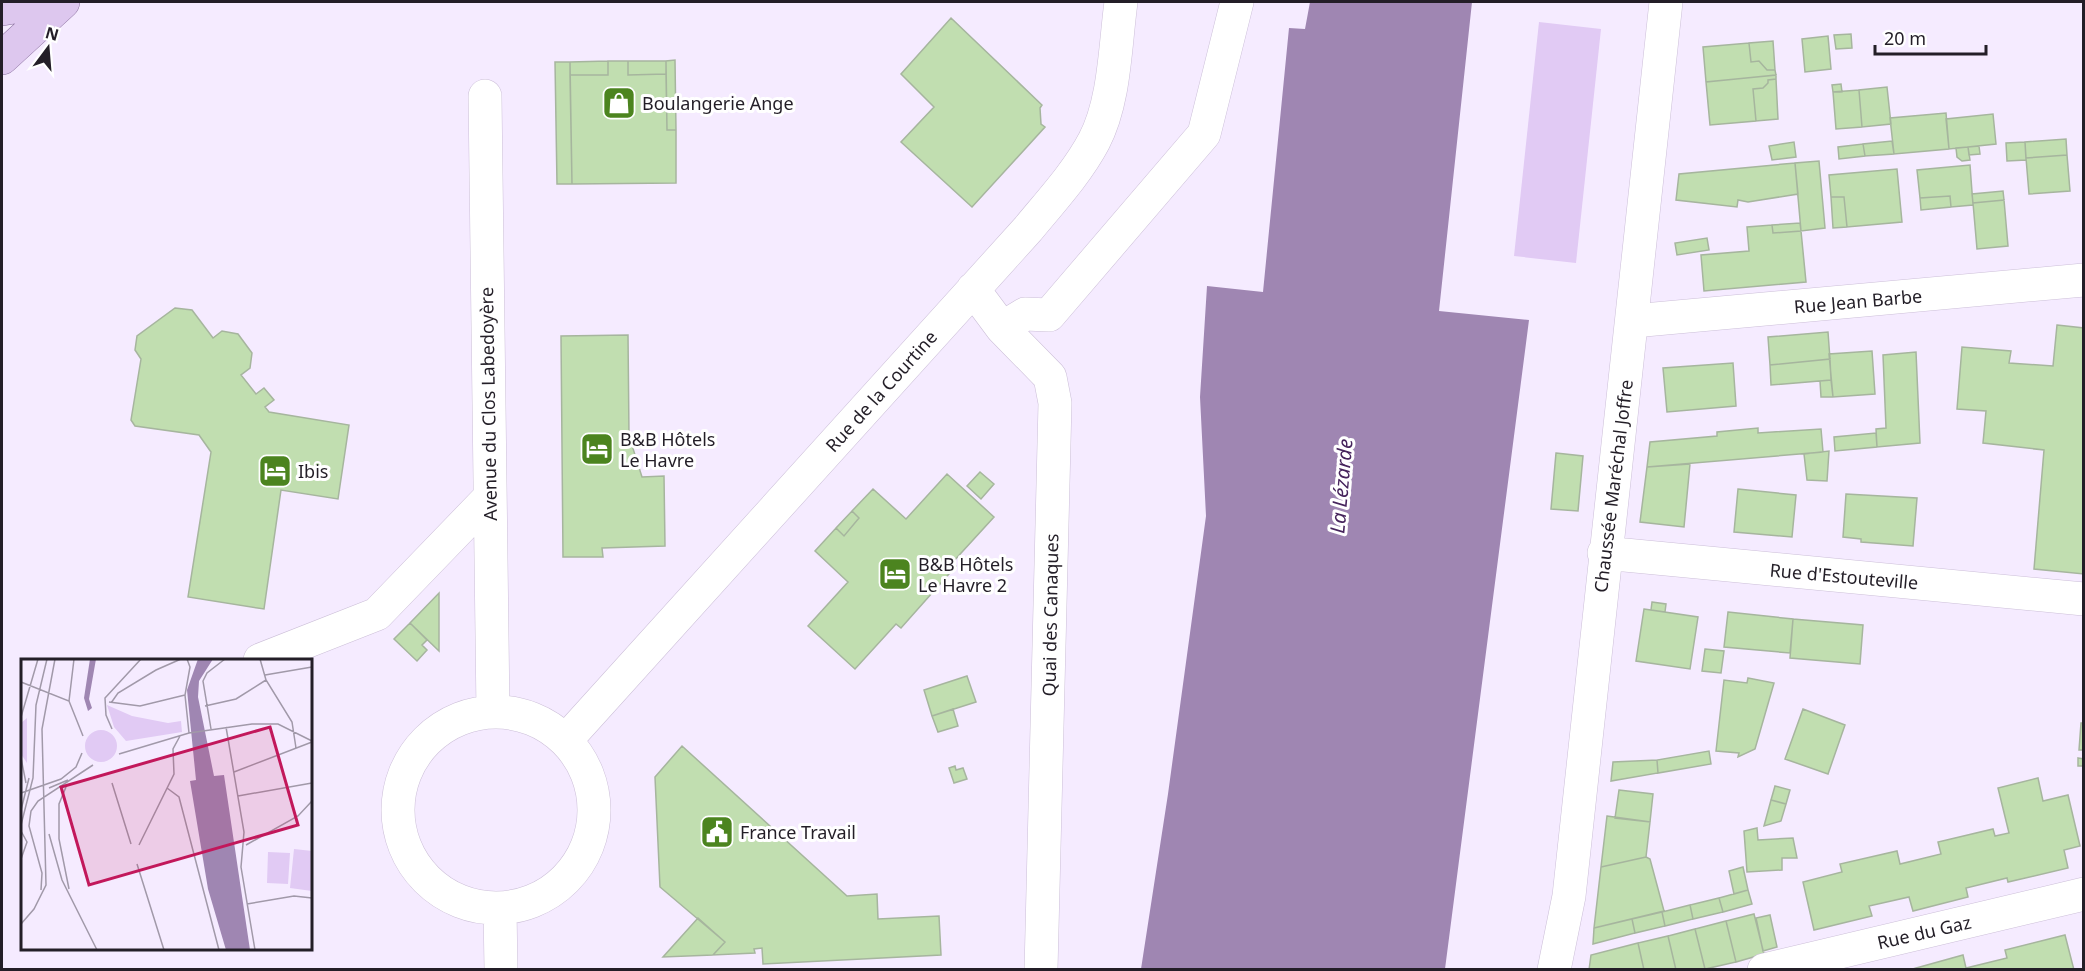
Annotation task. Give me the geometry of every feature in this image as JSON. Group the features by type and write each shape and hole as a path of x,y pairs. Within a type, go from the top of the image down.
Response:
{"main road":[{"path":"2,9 43,2"},
{"path":"2,58 63,2"}],"street":[{"name":"Rue de la Courtine","path":"566,740 1074,174 1095,139 1108,97 1122,2"},
{"path":"1002,328 1025,314 1049,315 1204,134 1237,2"},
{"name":"Chaussée Maréchal Joffre","path":"1554,969 1569,896 1604,553 1633,321 1635,271 1666,2"},
{"name":"Avenue du Clos Labedoyère","path":"485,96 493,712"},
{"name":"Rue Jean Barbe","path":"1633,321 2084,280"},
{"name":"Quai des Canaques","path":"973,289 1002,328 1050,377 1055,403 1041,969"},
{"path":"263,659 377,614 489,498"},
{"name":"Rue d'Estouteville","path":"1604,553 2084,599"},
{"path":"493,712 524,716 546,725 566,740 581,760 590,781 595,815 587,849 570,876 543,897 526,904 500,909 462,902 426,879 406,850 398,818 399,793 411,761 433,735 461,718 493,712"},
{"name":"Rue du Gaz","path":"1764,969 2084,894"},
{"path":"500,909 501,969"}],"shaded area":[{"path":"1539,22 1601,29 1576,263 1514,256"}],"water":[{"name":"La Lézarde","path":"1310,2 1472,2 1439,311 1529,320 1445,969 1141,969 1168,794 1206,516 1200,397 1207,286 1263,292 1289,28 1305,29"}],"building":[{"path":"951,18 1042,105 1040,108 1041,124 1045,127 972,207 901,142 934,107 901,74"},
{"path":"1851,34 1852,48 1836,49 1834,35"},
{"path":"1828,36 1831,69 1805,72 1802,39"},
{"path":"1773,41 1775,70 1767,70 1759,61 1751,62 1749,43"},
{"path":"1749,43 1751,62 1759,61 1767,70 1775,70 1776,75 1706,82 1703,47"},
{"path":"675,60 676,130 667,130 666,61"},
{"name":"Boulangerie Ange","path":"608,61 628,61 628,75 666,74 667,130 676,130 676,183 572,184 570,75 608,75"},
{"path":"608,61 608,75 570,75 570,62"},
{"path":"628,61 666,61 666,74 628,75"},
{"path":"555,62 570,62 572,184 557,184"},
{"path":"1776,75 1776,79 1768,80 1763,88 1753,89 1756,121 1710,125 1706,82"},
{"path":"1776,79 1778,119 1756,121 1753,89 1763,88 1768,80"},
{"path":"1841,84 1842,92 1833,92 1832,85"},
{"path":"1887,87 1891,124 1862,127 1859,90"},
{"path":"1859,90 1862,127 1836,129 1833,92"},
{"path":"1946,113 1949,149 1894,154 1890,118"},
{"path":"1993,114 1996,144 1949,149 1946,119"},
{"path":"2066,139 2067,155 2026,158 2025,142"},
{"path":"1892,141 1894,154 1865,156 1863,144"},
{"path":"1794,142 1796,157 1772,160 1769,146"},
{"path":"2025,142 2026,160 2007,161 2006,143"},
{"path":"1863,144 1865,156 1839,159 1838,147"},
{"path":"1979,146 1980,154 1969,155 1968,147"},
{"path":"1968,147 1970,160 1962,161 1957,157 1956,148"},
{"path":"2067,155 2070,191 2029,194 2026,158"},
{"path":"1819,161 1825,228 1801,231 1795,163"},
{"path":"1795,163 1798,194 1748,202 1738,200 1737,207 1676,200 1679,174"},
{"path":"1970,165 1973,205 1951,207 1950,196 1920,198 1917,170"},
{"path":"1897,169 1902,222 1847,227 1844,197 1831,197 1829,175"},
{"path":"2003,191 2004,200 1973,203 1972,194"},
{"path":"1950,196 1951,207 1921,210 1920,198"},
{"path":"1831,197 1844,197 1847,227 1833,228"},
{"path":"2004,200 2008,246 1977,249 1973,203"},
{"path":"1800,223 1801,231 1773,233 1772,225"},
{"path":"1772,225 1773,233 1801,231 1806,282 1704,291 1701,255 1749,251 1747,227"},
{"path":"1707,238 1709,250 1677,255 1675,243"},
{"name":"Ibis","path":"175,308 192,310 213,338 222,331 238,334 252,353 250,368 241,375 256,394 264,388 274,400 265,407 269,412 349,425 338,499 281,490 264,609 188,597 211,452 199,435 135,426 131,420 141,359 135,350 137,336"},
{"path":"2057,325 2084,328 2084,574 2034,569 2044,450 1983,443 1986,411 1957,409 1962,347 2011,351 2009,363 2053,366"},
{"path":"1828,332 1830,359 1770,365 1768,337"},
{"name":"B&B Hôtels Le Havre","path":"628,335 629,436 642,477 664,476 665,546 602,548 603,557 563,557 561,336"},
{"path":"1872,351 1875,394 1833,397 1829,354"},
{"path":"1916,352 1920,443 1877,447 1876,429 1886,428 1883,355"},
{"path":"1830,359 1831,380 1771,385 1770,365"},
{"path":"1733,363 1736,406 1667,412 1663,368"},
{"path":"1831,380 1833,397 1821,397 1820,381"},
{"path":"1758,428 1758,433 1821,429 1823,452 1647,467 1650,442 1717,436 1717,432"},
{"path":"1876,433 1877,447 1835,451 1834,437"},
{"path":"1829,451 1827,481 1807,480 1804,454"},
{"path":"1556,453 1583,456 1578,511 1551,509"},
{"path":"1690,464 1684,527 1640,522 1647,467"},
{"path":"980,472 994,484 981,499 967,486"},
{"name":"B&B Hôtels Le Havre 2","path":"947,474 994,517 952,563 956,566 901,628 896,624 855,669 808,626 848,582 815,551 836,528 844,536 859,518 852,511 873,489 906,519"},
{"path":"1738,489 1796,495 1792,537 1734,532"},
{"path":"1846,494 1917,498 1913,546 1861,542 1861,539 1843,537"},
{"path":"852,511 859,518 844,536 836,528"},
{"path":"439,593 439,651 410,623"},
{"path":"1652,602 1666,604 1665,612 1651,610"},
{"path":"1644,609 1698,617 1690,669 1636,661"},
{"path":"1728,612 1793,619 1790,653 1724,647"},
{"path":"1793,619 1863,625 1860,664 1790,658"},
{"path":"410,623 427,640 422,645 427,650 417,661 394,639"},
{"path":"1705,649 1724,651 1721,673 1702,671"},
{"path":"967,676 976,702 932,716 924,690"},
{"path":"1748,678 1774,683 1755,749 1738,757 1739,753 1716,751 1724,680 1747,683"},
{"path":"953,709 958,726 938,732 932,716"},
{"path":"1803,709 1845,725 1828,774 1785,759"},
{"path":"2081,723 2084,723 2084,750 2079,750"},
{"name":"France Travail","path":"682,746 847,896 877,894 878,919 939,916 941,955 763,964 762,948 754,949 755,953 713,955 725,942 660,887 655,777"},
{"path":"1709,751 1711,764 1658,773 1657,760"},
{"path":"2078,758 2084,759 2084,766 2078,766"},
{"path":"1657,760 1658,773 1611,781 1613,762"},
{"path":"955,766 956,770 963,768 967,779 954,783 949,768"},
{"path":"2038,778 2043,801 2068,795 2080,846 2064,850 2068,868 2008,882 2007,878 1966,888 1968,897 1913,911 1909,897 1869,906 1872,916 1814,930 1803,882 1842,872 1840,864 1897,851 1900,864 1941,854 1938,842 1993,829 1995,836 2009,833 1998,788"},
{"path":"1775,786 1790,790 1786,804 1771,800"},
{"path":"1619,790 1653,794 1650,822 1615,818"},
{"path":"1771,800 1786,804 1781,821 1764,826"},
{"path":"1607,816 1650,822 1646,857 1601,867"},
{"path":"1757,828 1758,840 1793,838 1797,858 1782,858 1782,870 1747,872 1744,831"},
{"path":"1646,857 1650,859 1664,911 1594,928 1601,867"},
{"path":"1743,867 1748,890 1734,894 1729,871"},
{"path":"1748,890 1752,904 1723,912 1719,898"},
{"path":"1719,898 1723,912 1693,919 1690,905"},
{"path":"1690,905 1693,919 1665,926 1662,912"},
{"path":"1662,912 1665,926 1635,933 1632,919"},
{"path":"1754,914 1764,954 1736,962 1726,921"},
{"path":"1770,915 1777,947 1763,951 1756,918"},
{"path":"698,918 725,942 713,955 663,957"},
{"path":"1632,919 1635,933 1593,944 1594,928"},
{"path":"1726,921 1736,962 1705,969 1695,929"},
{"path":"1695,929 1705,969 1676,970 1668,936"},
{"path":"2065,935 2074,970 1909,970 1963,955 1966,968 2007,958 2005,950"},
{"path":"1668,936 1676,970 1644,970 1638,943"},
{"path":"1638,943 1644,970 1589,970 1591,955"}],"place":[{"name":"Boulangerie Ange","path":"619,103"},
{"name":"B&B Hôtels Le Havre","path":"597,449"},
{"name":"Ibis","path":"275,471"},
{"name":"B&B Hôtels Le Havre 2","path":"895,574"},
{"name":"France Travail","path":"717,832"}]}
